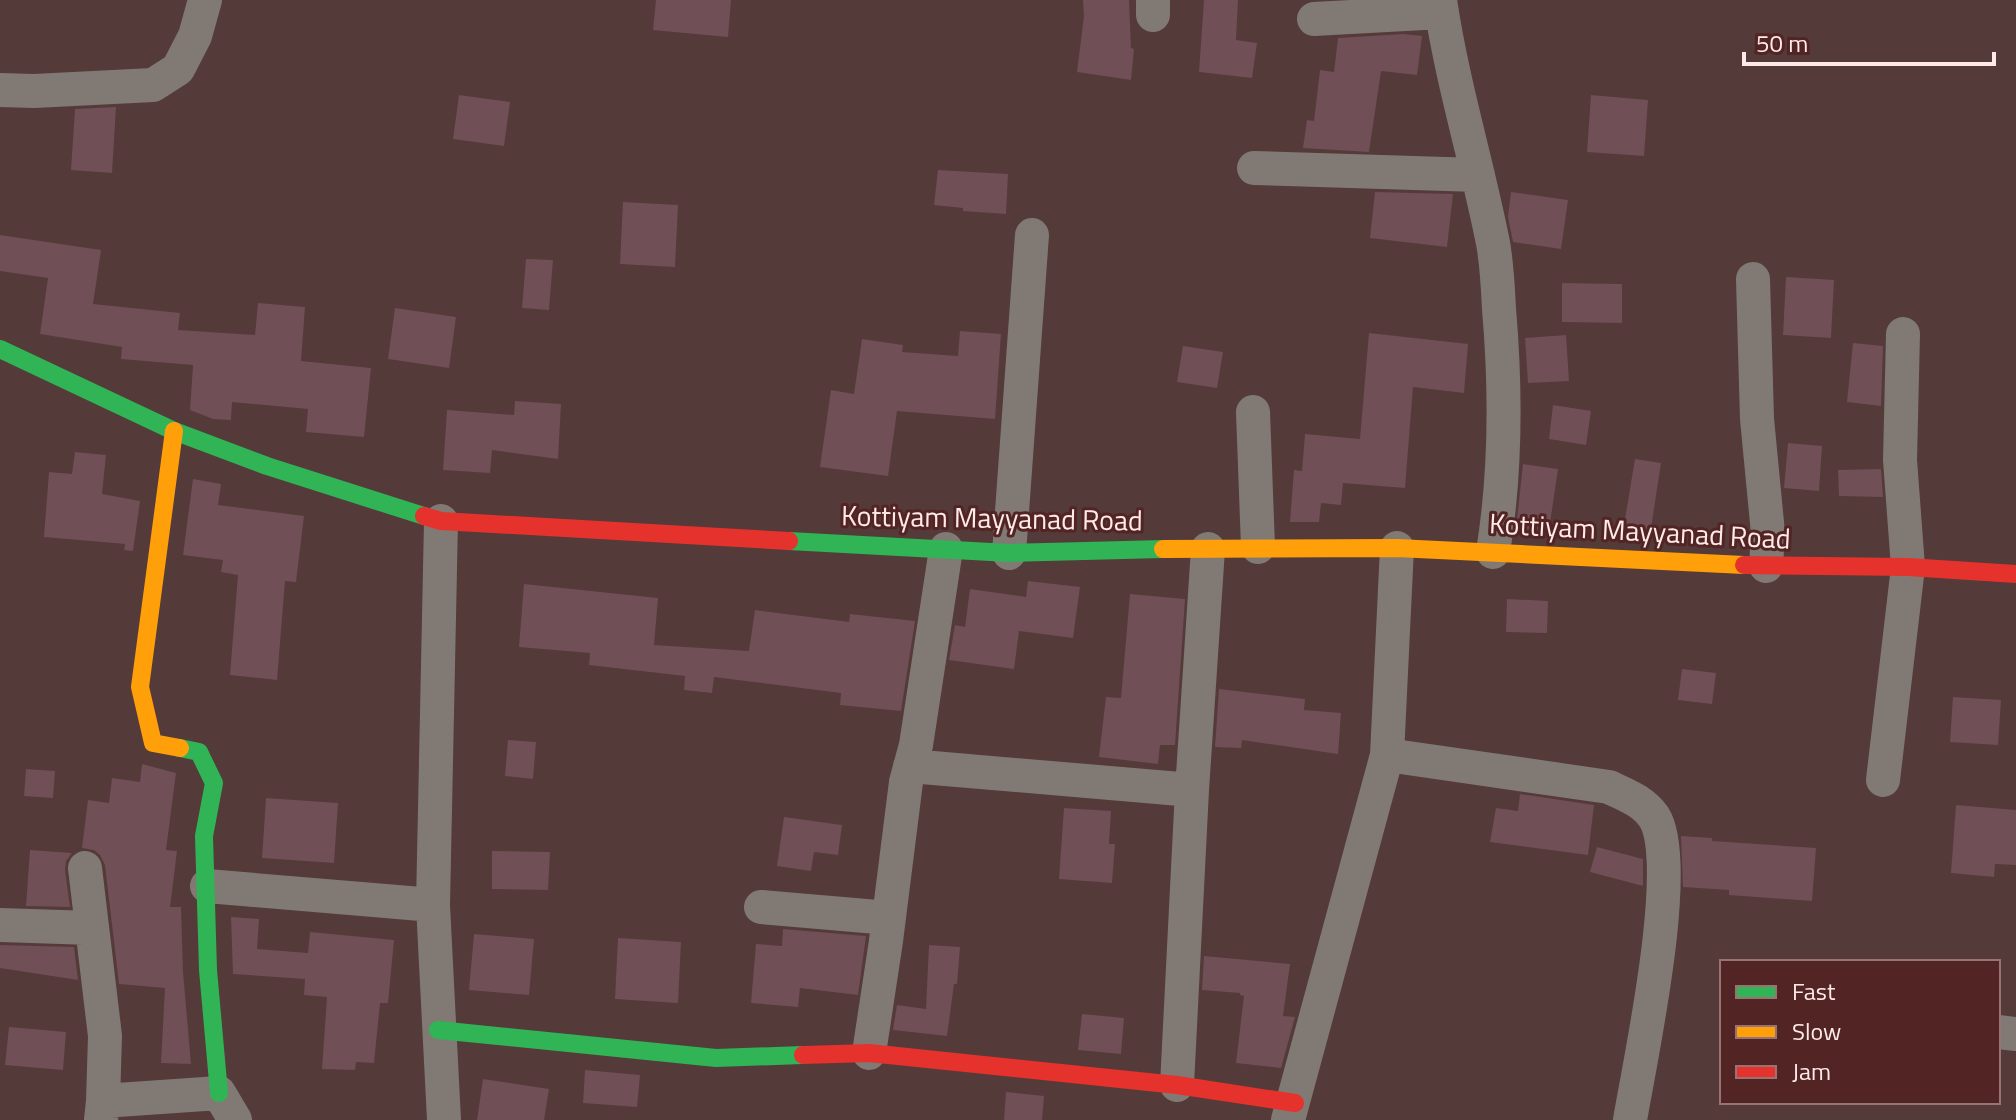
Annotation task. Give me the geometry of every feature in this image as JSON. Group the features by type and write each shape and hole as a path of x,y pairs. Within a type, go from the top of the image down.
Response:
{"street":[{"path":"0,90 153,85 178,69 195,36 205,0"},
{"path":"1314,19 1441,6 1447,46 1494,246 1502,345 1503,450 1501,501 1493,552"},
{"path":"1254,168 1478,175"},
{"path":"1009,553 1032,235"},
{"path":"1753,279 1757,419 1768,533 1766,566"},
{"path":"1883,780 1908,567 1900,460 1903,334"},
{"name":"Kottiyam Mayyanad Road","path":"0,349 174,431 267,466 441,521 1009,553 1258,547 1397,548 1766,566 1908,567 2016,574"},
{"path":"1253,412 1258,547"},
{"path":"85,868 105,1036 102,1110 227,1106 208,970 204,836 214,783 199,752 153,743 140,687 174,431"},
{"path":"441,521 433,905 444,1120"},
{"path":"438,1030 716,1058 869,1053 1177,1085 1292,1111 1387,755 1397,548"},
{"path":"869,1053 906,782 916,745 946,549"},
{"path":"1177,1085 1208,549"},
{"path":"1387,755 1609,787 1638,800 1654,818 1662,839 1666,879 1658,951 1630,1120"},
{"path":"910,766 1192,790"},
{"path":"207,886 433,905"},
{"path":"761,907 889,918"},
{"path":"0,925 92,928"}],"building":[{"path":"656,0 731,0 728,37 653,30"},
{"path":"1083,0 1129,0 1131,48 1134,49 1131,80 1077,72"},
{"path":"1204,0 1238,0 1236,40 1257,43 1252,78 1199,72"},
{"path":"1403,34 1422,36 1417,75 1381,71 1369,152 1303,148 1307,120 1314,121 1320,70 1334,72 1338,38"},
{"path":"459,95 510,102 504,146 453,139"},
{"path":"1591,95 1648,100 1644,156 1587,152"},
{"path":"116,107 112,173 71,170 75,109"},
{"path":"938,170 1008,174 1006,214 934,205"},
{"path":"1375,192 1453,194 1447,247 1370,238"},
{"path":"1511,192 1568,200 1561,249 1513,242 1508,217"},
{"path":"623,202 678,205 675,267 620,264"},
{"path":"0,235 101,250 93,304 180,313 178,330 255,335 258,303 305,307 301,361 371,368 364,437 306,432 308,409 232,402 231,420 213,419 190,410 193,365 121,359 122,347 40,334 48,278 0,271"},
{"path":"526,259 553,260 549,310 522,308"},
{"path":"1786,277 1834,280 1831,338 1783,335"},
{"path":"1562,283 1622,284 1622,323 1562,322"},
{"path":"395,308 456,317 449,368 388,359"},
{"path":"960,331 1001,334 995,419 897,411 888,476 820,467 831,390 854,394 862,339 903,345 902,352 958,356"},
{"path":"1369,333 1468,344 1464,393 1413,387 1405,488 1343,483 1341,505 1321,503 1319,522 1290,522 1294,470 1302,471 1305,434 1360,439"},
{"path":"1566,335 1569,381 1528,383 1525,338"},
{"path":"1853,343 1883,346 1881,406 1847,402"},
{"path":"1183,346 1223,352 1217,388 1177,382"},
{"path":"515,401 561,404 558,459 492,450 490,473 443,470 447,410 514,415"},
{"path":"1553,405 1591,411 1586,445 1549,439"},
{"path":"1788,443 1822,446 1819,491 1784,488"},
{"path":"75,452 106,455 102,494 140,501 133,551 124,550 125,544 44,537 49,472 72,474"},
{"path":"1635,459 1661,463 1650,535 1623,531"},
{"path":"1523,464 1558,469 1549,530 1516,529"},
{"path":"1881,469 1883,497 1839,496 1838,470"},
{"path":"193,479 221,484 218,505 304,516 296,582 285,581 277,680 230,675 238,575 221,572 223,560 183,555"},
{"path":"1028,581 1080,587 1073,638 1019,631 1014,669 949,660 955,625 965,627 970,589 1026,597"},
{"path":"524,584 658,598 654,645 749,651 755,610 849,622 850,614 915,621 901,711 840,705 841,693 714,677 712,693 684,690 685,676 589,665 590,653 519,647"},
{"path":"1130,594 1185,599 1175,745 1160,745 1158,764 1099,757 1106,697 1121,698"},
{"path":"1507,599 1548,601 1547,633 1506,632"},
{"path":"1682,669 1716,673 1712,704 1678,700"},
{"path":"1219,689 1305,699 1304,710 1341,713 1338,754 1242,740 1241,748 1215,747"},
{"path":"1953,697 2001,700 1998,745 1950,742"},
{"path":"508,740 536,742 533,779 505,776"},
{"path":"142,764 176,773 166,850 177,851 170,907 181,907 191,1064 161,1063 165,988 119,984 105,865 94,850 82,848 88,800 109,803 112,778 140,782"},
{"path":"26,769 55,771 53,798 24,796"},
{"path":"1520,794 1594,805 1588,855 1490,842 1496,808 1518,811"},
{"path":"266,798 338,803 334,863 262,858"},
{"path":"1956,805 2016,810 2016,865 1995,864 1994,877 1951,873"},
{"path":"1064,808 1111,811 1109,844 1115,844 1112,883 1059,879"},
{"path":"784,817 842,825 838,855 814,852 811,871 777,866"},
{"path":"1681,836 1816,848 1812,901 1729,895 1729,890 1683,887"},
{"path":"1597,847 1643,859 1643,886 1590,872"},
{"path":"30,850 72,853 66,861 65,870 70,907 26,906"},
{"path":"492,851 550,852 548,890 492,889"},
{"path":"231,917 259,919 257,949 308,953 310,932 394,940 388,1003 380,1003 374,1063 356,1062 355,1070 322,1069 327,997 304,995 305,979 233,974"},
{"path":"783,929 866,936 858,995 800,988 798,1007 751,1003 756,944 782,946"},
{"path":"474,934 534,939 529,995 469,990"},
{"path":"618,938 681,942 678,1003 615,999"},
{"path":"0,945 74,947 78,980 0,968"},
{"path":"929,945 960,947 947,1036 893,1030 897,1005 926,1009"},
{"path":"1204,956 1290,964 1283,1016 1295,1017 1281,1068 1236,1063 1244,996 1240,993 1202,990"},
{"path":"1082,1014 1124,1018 1121,1054 1078,1050"},
{"path":"9,1027 66,1032 63,1070 5,1065"},
{"path":"585,1070 640,1075 637,1107 583,1103"},
{"path":"483,1079 549,1089 544,1120 477,1120"},
{"path":"1006,1092 1044,1096 1042,1120 1004,1120"}],"traffic: fast":[{"path":"0,349 174,431 267,466 424,516"},
{"path":"789,541 1009,553 1163,549"},
{"path":"180,748 199,752 214,783 204,836 208,970 219,1093"},
{"path":"438,1030 716,1058 803,1055"}],"traffic: slow":[{"path":"174,431 140,687 153,743 180,748"},
{"path":"1163,549 1397,548 1744,565"}],"traffic: jam":[{"path":"424,516 441,521 789,541"},
{"path":"1744,565 1908,567 2016,574"},
{"path":"803,1055 869,1053 1177,1085 1295,1103"}]}
